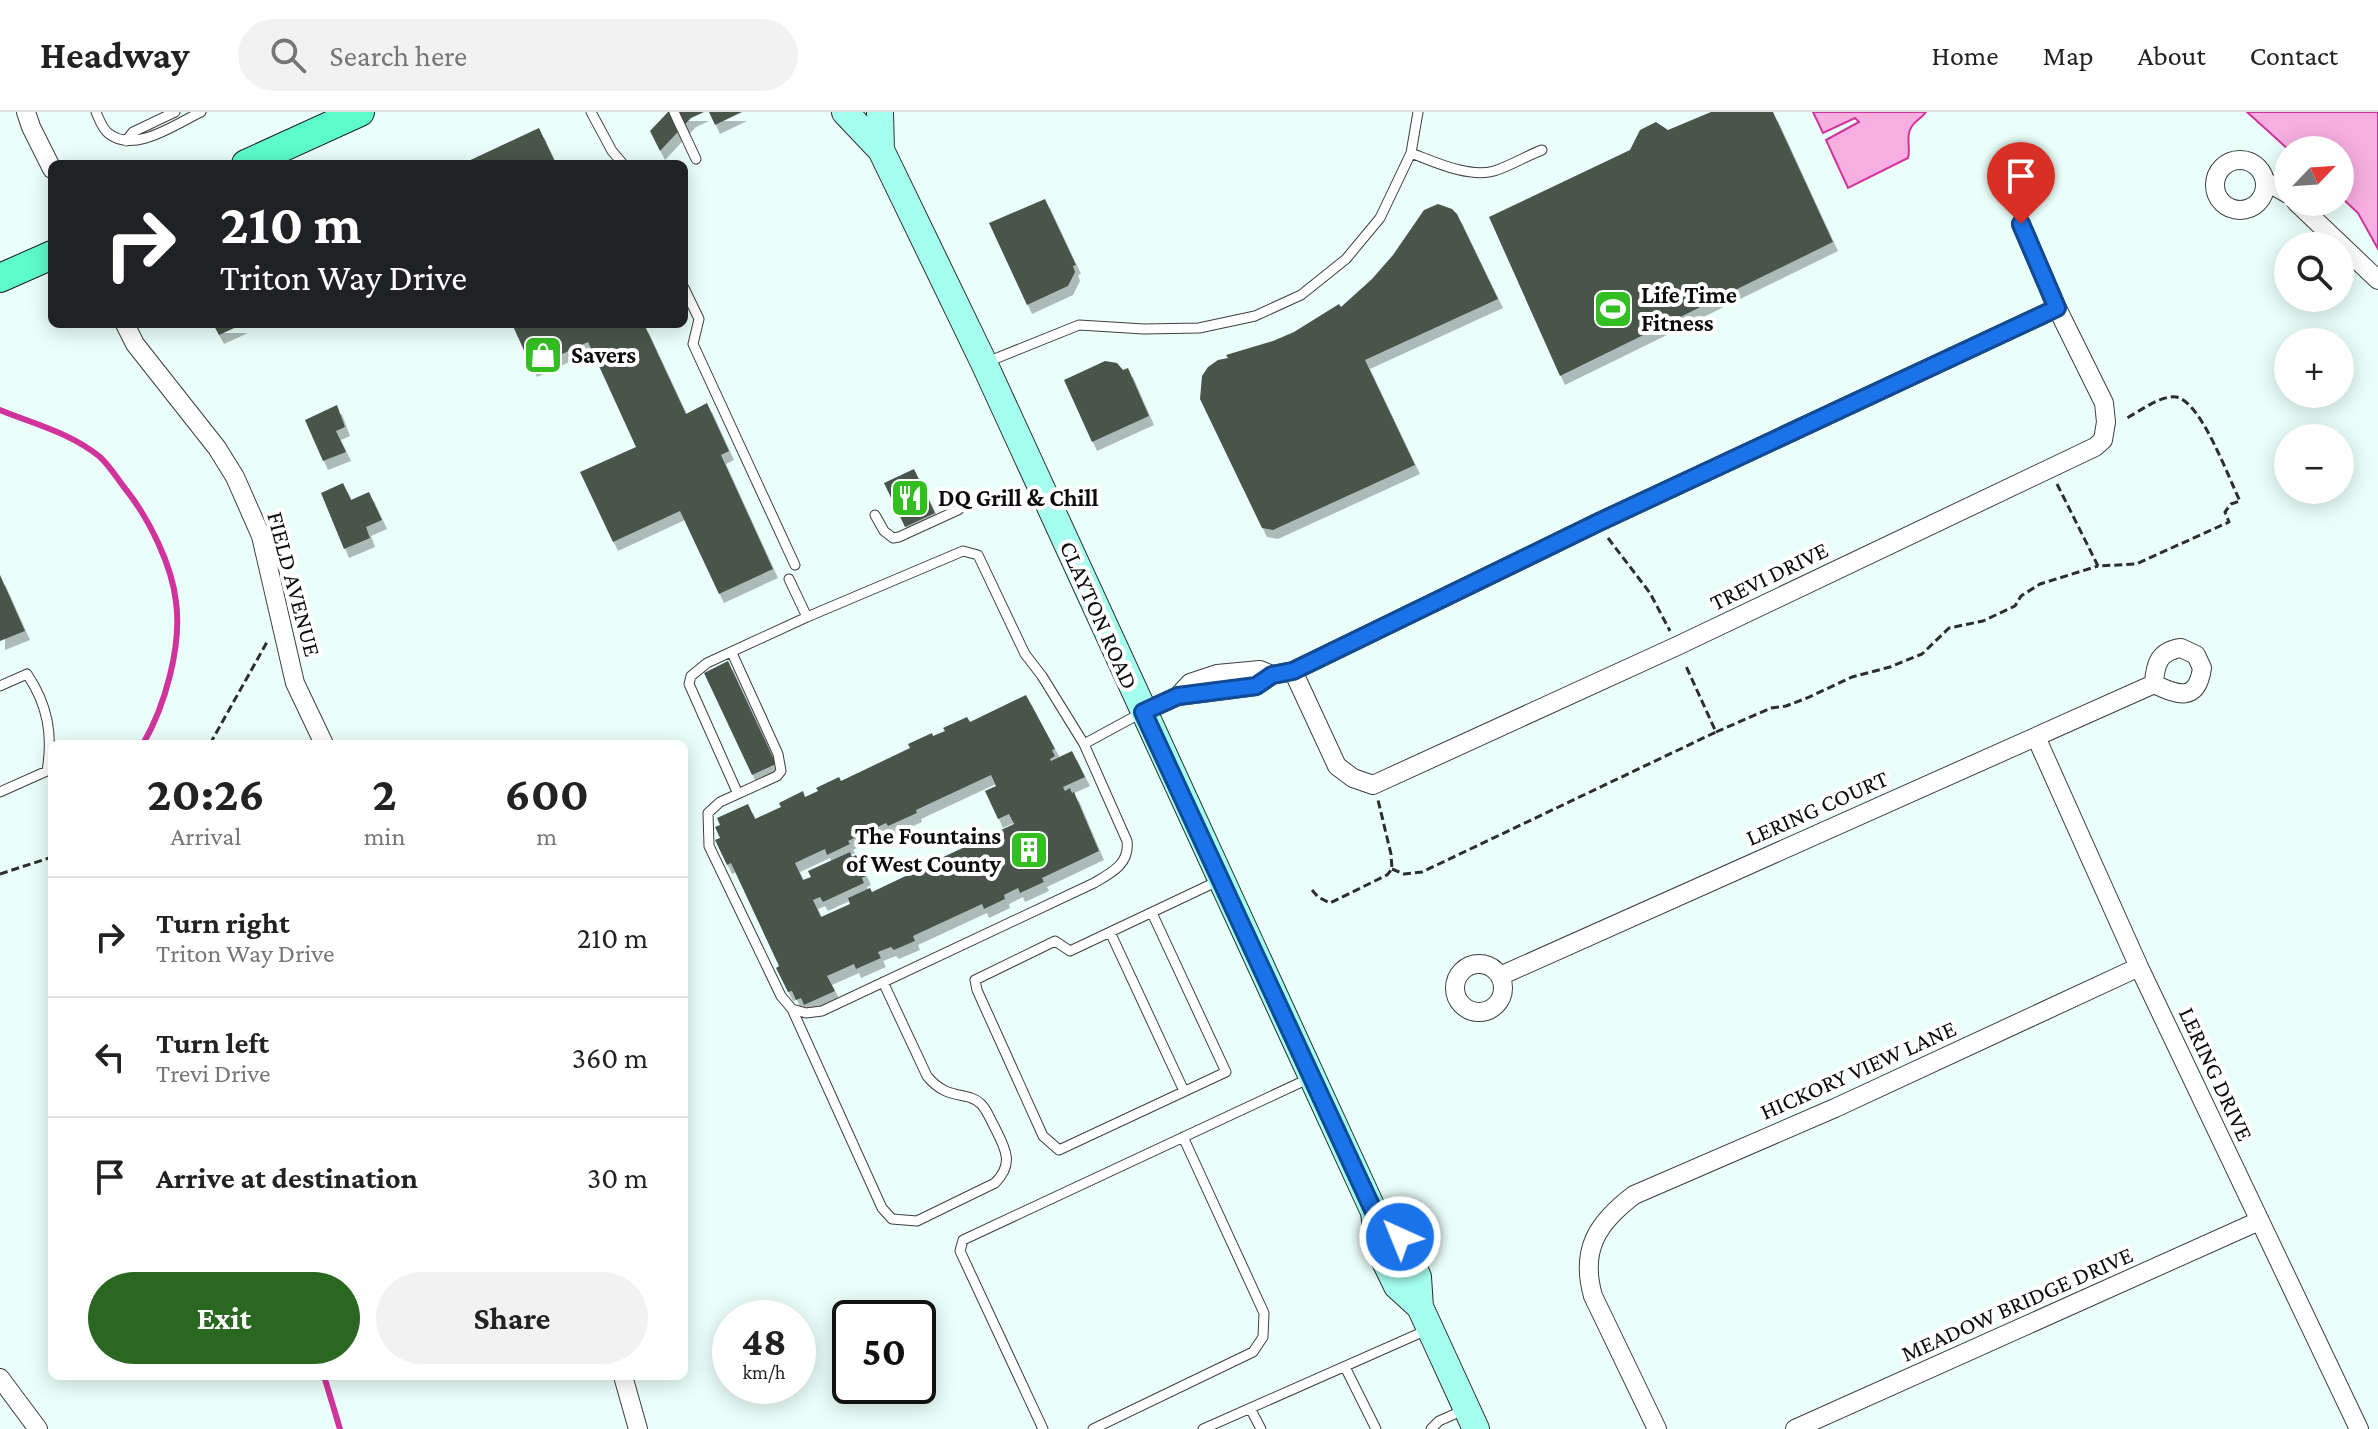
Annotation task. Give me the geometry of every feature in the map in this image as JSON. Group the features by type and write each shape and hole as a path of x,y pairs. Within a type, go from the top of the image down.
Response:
{"main road":[{"path":"257,160 360,112"},
{"name":"CLAYTON ROAD","path":"845,112 881,150 984,363 1374,1212 1378,1247 1397,1286 1425,1318 1471,1419"},
{"name":"CLAYTON ROAD","path":"880,112 881,150"},
{"path":"0,278 48,257"}],"street":[{"path":"26,112 48,161"},
{"path":"2265,181 2274,186"},
{"path":"2311,216 2378,280"},
{"name":"TREVI DRIVE","path":"1293,671 1337,766 1353,778 1373,785 1674,648 2080,454 2103,440 2106,422 2104,403 2057,308 2021,224"},
{"path":"1143,712 1178,696 1190,683 1217,674 1260,670 1272,675 1293,671 1599,522 2057,308"},
{"name":"FIELD AVENUE","path":"127,328 135,344 217,448 235,477 261,536 295,683 322,740"},
{"name":"LERING COURT","path":"1500,976 2154,684"},
{"name":"LERING DRIVE","path":"2036,737 2139,967 2359,1429"},
{"name":"HICKORY VIEW LANE","path":"1657,1429 1593,1296 1587,1274 1588,1253 1593,1239 1619,1206 1634,1195 1835,1108 2139,967"},
{"name":"MEADOW BRIDGE DRIVE","path":"1795,1429 2259,1221"},
{"path":"0,1378 38,1429"},
{"path":"624,1380 638,1429"}],"lane":[{"path":"96,112 105,132 126,141 137,141 201,112"},
{"path":"126,141 133,132 175,112"},
{"path":"591,112 620,160"},
{"path":"674,112 696,159"},
{"path":"984,363 1079,325 1199,328 1255,316 1301,295 1346,259 1380,218 1411,153 1418,112"},
{"path":"1411,153 1473,172 1491,172 1542,150"},
{"path":"688,296 699,319 693,344 795,565"},
{"path":"875,515 884,531 893,538 963,505"},
{"path":"738,794 689,684 691,676 697,670 807,617 963,551 978,555 1025,654 1084,744 1127,841 1128,851 1121,866 1094,883 822,1011 806,1013 792,1009"},
{"path":"789,579 807,617"},
{"path":"732,653 778,754 780,765 777,776 720,802 708,813 709,846 781,996 792,1009 882,1208 892,1219 917,1221 995,1183 1004,1174 1008,1160 1005,1147 983,1105 974,1099 951,1095 937,1088 927,1076 883,982"},
{"path":"0,686 27,674 41,694 50,740"},
{"path":"1084,744 1143,712"},
{"path":"0,792 47,771 48,765"},
{"path":"1152,913 1226,1072 1059,1150 1043,1136 975,980 1055,941 1070,951 1221,879"},
{"path":"1110,932 1184,1091"},
{"path":"1043,1429 960,1251 963,1240 1313,1077"},
{"path":"1093,1429 1253,1352 1263,1337 1264,1313 1183,1137"},
{"path":"1203,1429 1369,1356 1425,1318"},
{"path":"1345,1367 1376,1429"},
{"path":"1250,1408 1261,1429"},
{"path":"1431,1429 1439,1421 1471,1419"}],"path":[{"path":"1392,869 1404,874 1422,872 1771,708 1786,706 1852,677 1922,654 1949,628 1983,621 2015,606 2021,596 2040,584 2098,566 2136,564 2229,522 2225,512 2231,504 2240,501 2200,418 2189,402 2174,396 2125,419"},
{"path":"2057,484 2098,566"},
{"path":"1607,536 1650,593 1670,631"},
{"path":"212,740 267,642"},
{"path":"1682,658 1716,732"},
{"path":"1312,890 1330,903 1387,875 1392,869 1377,796"},
{"path":"0,874 48,858"}],"shaded area":[{"path":"1813,112 1926,112 1910,130 1908,158 1848,188 1826,140 1859,122 1855,118 1823,133"},
{"path":"2247,112 2378,112 2378,249 2354,209 2354,136 2274,136"}],"building":[{"path":"668,112 704,112 691,118 660,151 650,131"},
{"path":"709,112 742,112 715,125"},
{"name":"Life Time Fitness","path":"1711,112 1773,112 1833,242 1560,376 1489,217 1630,150 1640,130 1656,122 1668,130"},
{"path":"539,128 554,160 471,160"},
{"path":"1045,199 1076,265 1073,266 1075,272 1068,286 1027,305 989,223"},
{"path":"1438,204 1457,214 1498,299 1365,360 1415,465 1273,530 1262,528 1200,399 1202,376 1218,360 1228,358 1226,355 1273,341 1294,332 1339,304 1341,307 1393,255 1424,210"},
{"path":"215,328 234,328 219,335"},
{"path":"514,328 646,328 686,414 707,403 729,451 721,455 773,569 719,594 680,511 613,542 580,472 636,447 588,342 532,368"},
{"path":"1105,361 1117,363 1123,370 1128,368 1149,416 1092,442 1064,380"},
{"path":"337,405 345,427 336,431 346,452 323,461 305,420"},
{"name":"DQ Grill & Chill","path":"914,469 935,513 905,527 884,483"},
{"path":"343,483 351,500 369,492 382,520 366,527 370,538 344,549 321,493"},
{"path":"0,575 25,631 0,641"},
{"path":"728,661 776,764 752,775 704,673"},
{"name":"The Fountains of West County","path":"1026,695 1055,749 1052,750 1055,756 1051,761 1072,751 1085,777 1063,787 1065,791 1070,788 1074,792 1099,851 1042,878 1044,882 1020,893 1018,888 1004,895 1005,899 984,909 982,904 913,936 915,941 894,950 891,947 878,952 881,958 856,969 854,964 827,976 835,991 804,1005 801,998 796,1000 792,991 788,992 731,863 727,865 715,840 720,838 715,827 720,825 717,818 748,804 755,819 781,807 779,803 803,791 805,797 839,777 841,781 910,748 908,744 932,733 933,736 945,731 943,728 967,717 970,722","holes":["991,775 996,786 985,791 998,819 1009,814 1014,824 908,870 910,874 872,892 870,888 848,898 850,904 821,917 813,900 820,897 823,902 864,883 862,878 866,876 856,855 852,857 850,852 808,871 811,877 803,880 795,863 825,849 827,855 850,844 848,841 917,813 916,810"]}],"waterway":[{"path":"0,410 65,435 100,457 135,502 158,543 174,588 176,637 165,694 145,740"},
{"path":"325,1380 340,1429"}],"place":[{"name":"Life Time Fitness","path":"1613,309"},
{"name":"Savers","path":"543,355"},
{"name":"DQ Grill & Chill","path":"910,498"},
{"name":"The Fountains of West County","path":"1029,850"}],"route":[{"path":"1400,1237 1374,1212 1143,712 1178,696 1256,686 1272,675 1293,671 1599,522 2057,308 2021,224"}]}
